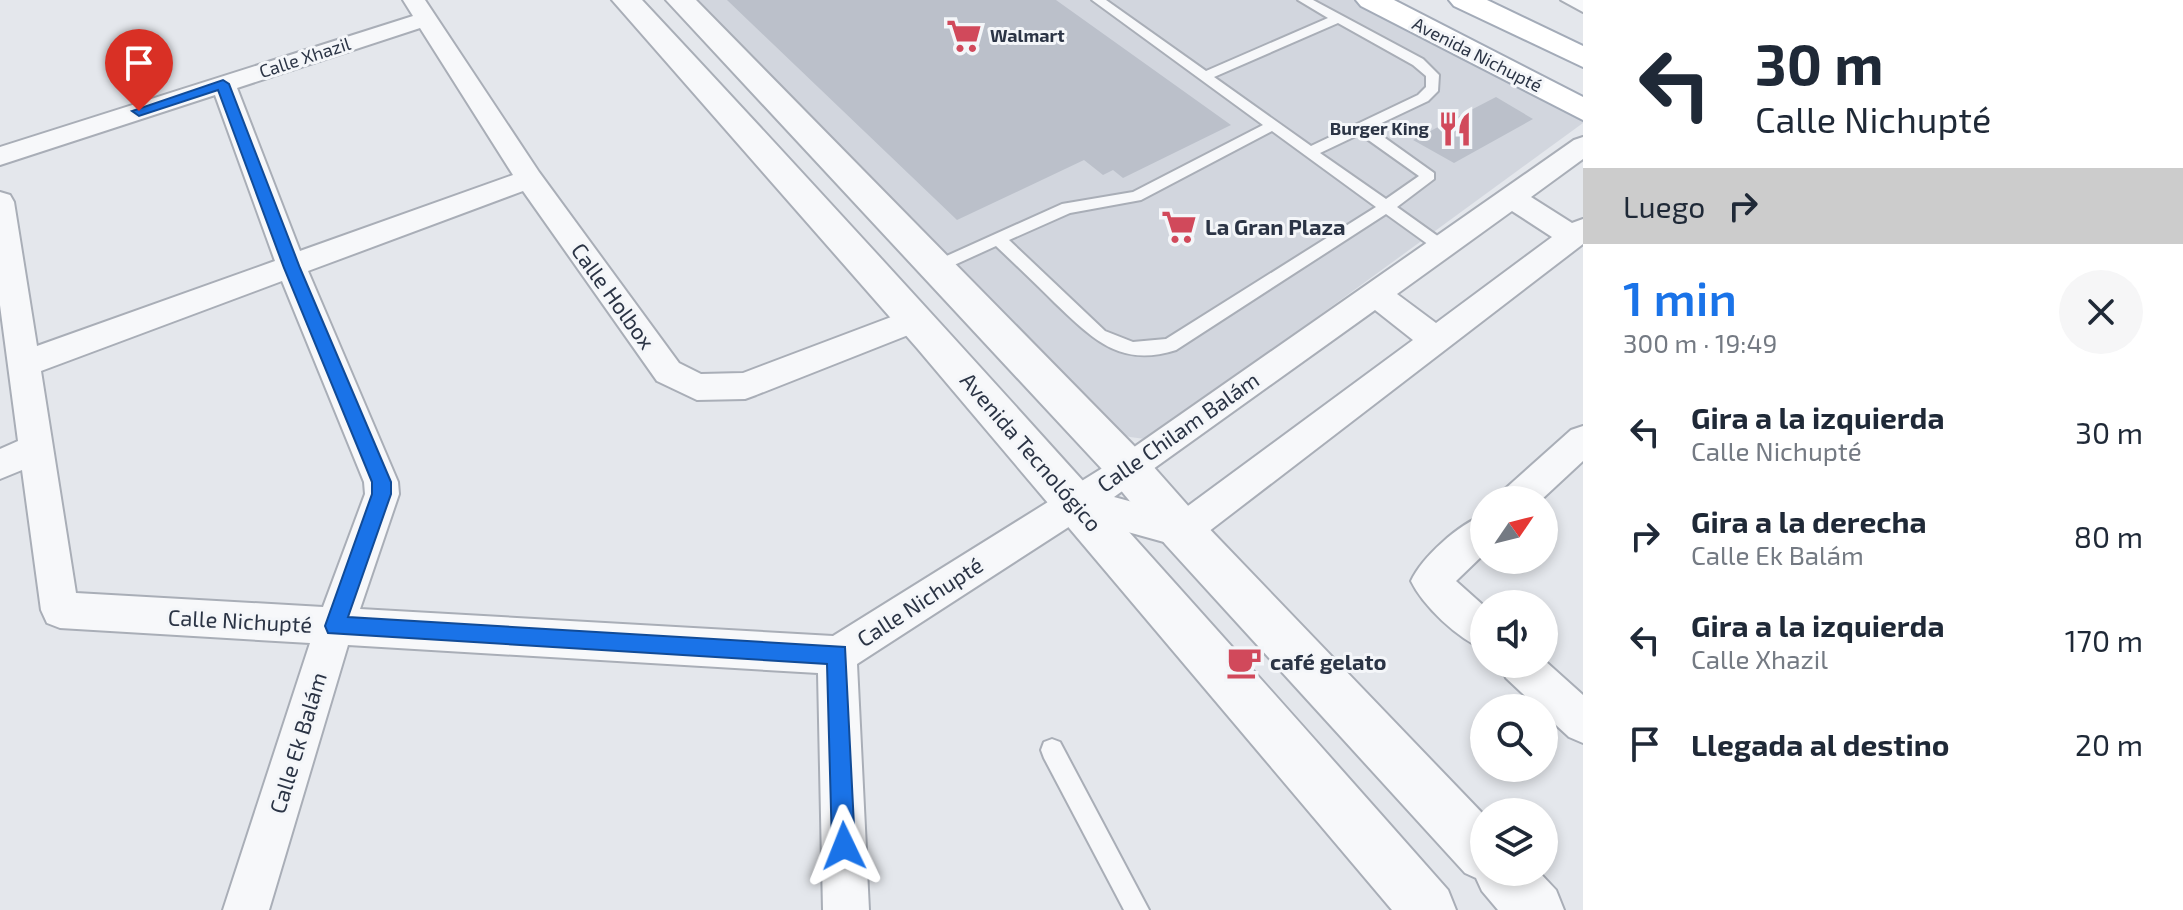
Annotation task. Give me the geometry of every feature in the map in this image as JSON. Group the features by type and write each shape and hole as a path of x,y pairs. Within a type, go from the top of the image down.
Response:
{"main road":[{"name":"Avenida Nichupté","path":"1371,0 1583,110"},
{"name":"Avenida Nichupté","path":"1464,0 1583,58"}],"street":[{"name":"Avenida Tecnológico","path":"626,0 765,151 1076,502 1428,910"},
{"path":"680,0 1129,469 1182,531 1470,839"},
{"path":"1572,0 1583,5"},
{"name":"Calle Xhazil","path":"0,156 223,84 420,10"},
{"name":"Calle Holbox","path":"420,10 529,179 668,372 697,387 745,386 915,320"},
{"name":"Calle Ek Balám","path":"223,84 292,268 381,482 382,494 335,626 246,910"},
{"path":"765,151 807,133"},
{"name":"Calle Chilam Balám","path":"1076,502 1129,469 1583,146"},
{"path":"24,364 529,179"},
{"path":"1182,531 1578,233 1511,197"},
{"name":"Calle Nichupté","path":"0,202 6,293 24,364 60,610 837,655 1076,502"},
{"path":"1375,293 1436,340"},
{"path":"1532,486 1583,440"},
{"path":"0,464 37,448"},
{"name":"Calle Chilam Balám","path":"1076,502 1182,531"},
{"path":"1470,544 1430,581 1470,618"},
{"path":"837,655 846,910"},
{"path":"1535,678 1583,723"},
{"path":"1514,886 1536,910"}],"lane":[{"path":"1098,0 1441,246"},
{"path":"1304,0 1418,62 1432,75 1433,88 1423,98 1310,152"},
{"path":"1205,76 1337,19"},
{"path":"936,267 1067,208 1136,196 1273,125"},
{"path":"997,238 1099,335 1117,347 1144,351 1170,345 1386,207 1429,176 1362,129"},
{"path":"1052,750 1137,910"}],"shaded area":[{"name":"La Gran Plaza","path":"690,0 1361,0 1583,116 1583,123 1157,434 1145,439 1130,437 1114,432"}],"building":[{"path":"727,0 1056,0 1231,125 1123,178 1113,170 1103,175 1084,160 957,220"},
{"path":"1496,97 1533,119 1454,163 1413,140"}],"place":[{"name":"Walmart","path":"964,36"},
{"name":"Burger King","path":"1455,129"},
{"name":"La Gran Plaza","path":"1179,227"},
{"name":"café gelato","path":"1244,662"}],"route":[{"path":"139,111 223,84 292,268 381,482 382,494 335,626 837,655 844,846"}]}
